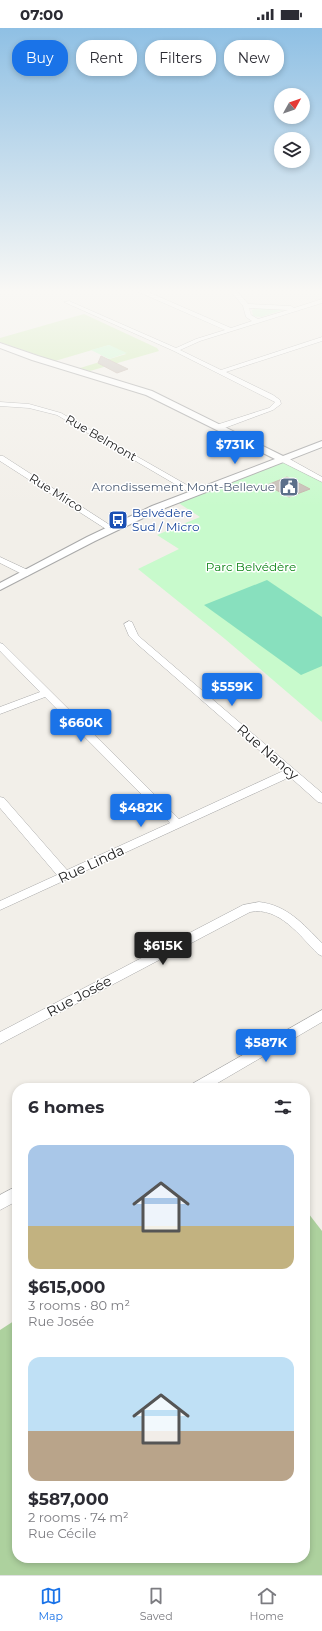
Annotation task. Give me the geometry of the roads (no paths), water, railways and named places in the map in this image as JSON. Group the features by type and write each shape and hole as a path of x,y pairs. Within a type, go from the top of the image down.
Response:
{"street":[{"path":"45,361 149,394 219,427 322,480"},
{"path":"197,361 275,398 278,404 271,409 219,427"},
{"path":"220,372 253,361"},
{"name":"Rue Belmont","path":"0,404 33,407 60,414 195,492"},
{"path":"0,587 112,528 156,508 322,444"},
{"name":"Rue Mirco","path":"0,458 112,528"},
{"path":"0,560 27,573"},
{"name":"Rue Nancy","path":"129,624 138,641 322,798"},
{"path":"0,646 178,824"},
{"path":"0,712 47,693"},
{"name":"Rue Linda","path":"0,906 291,772"},
{"path":"0,801 65,876"},
{"name":"Rue Josée","path":"0,1038 247,908 259,906 281,913 322,951"},
{"path":"206,1083 322,1015"},
{"path":"0,1203 12,1196"}],"place":[{"name":"Arondissement Mont-Bellevue","path":"289,487"},
{"name":"Belvédère Sud / Micro","path":"118,520"}],"park label":[{"name":"Parc Belvédère","path":"251,567"}]}
